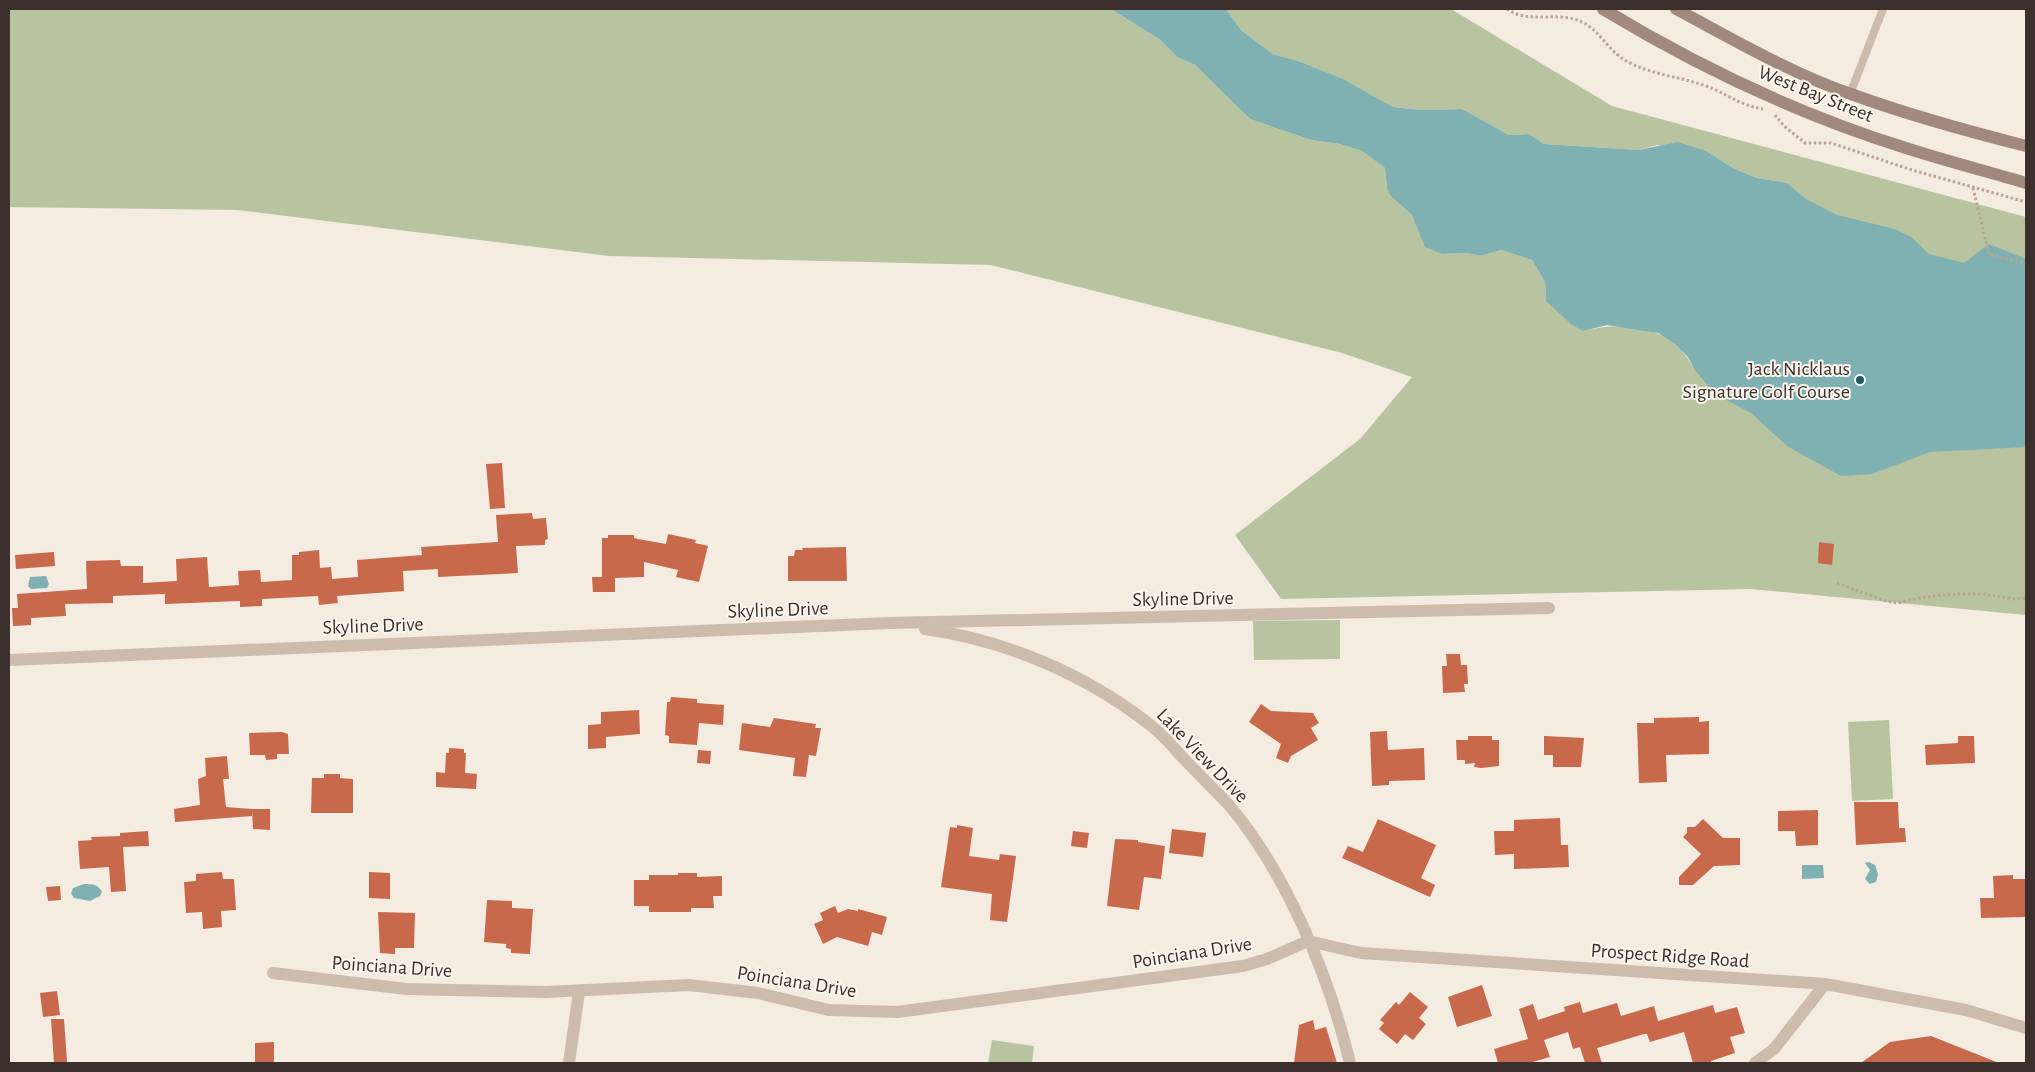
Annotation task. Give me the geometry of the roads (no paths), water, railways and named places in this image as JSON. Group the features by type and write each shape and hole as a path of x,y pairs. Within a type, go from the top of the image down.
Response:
{"main road":[{"name":"West Bay Street","path":"1603,9 1706,66 1852,129 1905,148 2026,183"},
{"name":"West Bay Street","path":"1676,9 1765,55 1850,94 1973,133 2026,146"}],"street":[{"name":"Skyline Drive","path":"9,660 890,623 1549,608"},
{"name":"Lake View Drive","path":"890,623 948,633 1020,652 1063,671 1104,694 1150,724 1229,805 1276,875 1325,978 1340,1022 1350,1063"},
{"name":"Prospect Ridge Road","path":"1308,941 1361,954 1825,984 1966,1010 2026,1028"},
{"name":"Poinciana Drive","path":"273,974 406,989 579,992 690,985 758,992 829,1010 897,1012 1243,966 1267,959 1308,941"},
{"path":"1755,1063 1774,1049 1825,984"},
{"path":"569,1063 579,992"}],"lane":[{"path":"1850,94 1883,9"}],"water":[{"path":"1111,9 1226,9 1241,30 1273,54 1301,62 1343,79 1393,107 1423,110 1462,109 1509,135 1529,134 1544,144 1638,150 1678,142 1706,151 1735,169 1757,178 1787,183 1806,199 1837,215 1895,229 1911,237 1929,254 1964,263 1989,244 2026,259 2026,447 1930,452 1872,474 1841,476 1787,446 1751,413 1715,394 1694,369 1688,357 1675,344 1658,333 1607,325 1583,331 1571,324 1546,301 1545,282 1532,260 1501,250 1480,256 1468,253 1442,254 1425,247 1412,215 1390,195 1387,188 1385,168 1362,151 1340,144 1311,140 1250,119 1195,65 1177,57 1159,39"},
{"path":"46,576 49,584 47,588 31,589 28,586 30,577"},
{"path":"1869,862 1875,865 1878,874 1876,882 1870,884 1865,879 1870,870 1865,863"},
{"path":"1802,865 1823,865 1824,878 1802,879"},
{"path":"84,884 92,884 99,887 102,892 100,896 90,901 74,898 71,893 73,888"}],"place":[{"name":"Jack Nicklaus Signature Golf Course","path":"1860,380"}]}
